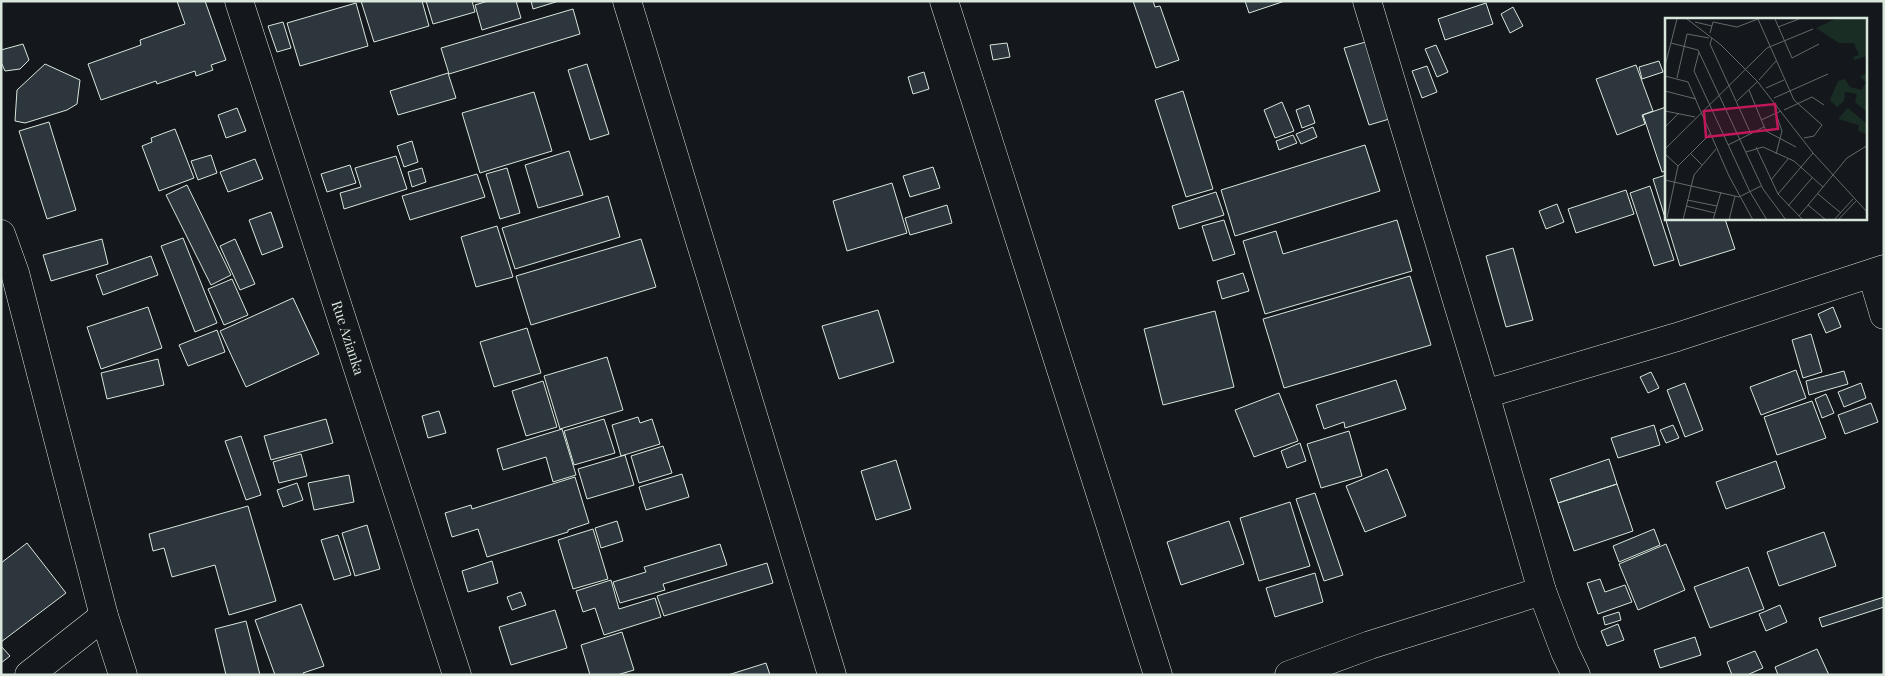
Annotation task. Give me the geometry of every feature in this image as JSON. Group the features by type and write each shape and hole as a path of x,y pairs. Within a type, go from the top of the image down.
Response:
{"street":[{"name":"Rue Azianka","path":"239,1 457,675"},
{"path":"627,1 832,675"},
{"path":"944,1 1158,675"},
{"path":"1367,1 1486,394 1542,591 1565,652 1576,675"},
{"path":"1,234 15,273 104,616 122,675"},
{"path":"1486,394 1677,337 1878,271 1884,315"},
{"path":"1289,675 1370,645 1542,591"},
{"path":"29,675 104,616"}],"building":[{"path":"177,1 205,1 226,60 211,65 213,70 196,76 195,71 157,84 156,81 101,100 88,64 141,45 140,40 185,24"},
{"path":"361,1 422,1 429,26 374,42"},
{"path":"426,1 472,1 475,12 433,24"},
{"path":"488,1 516,1 521,18 482,30 475,5"},
{"path":"531,1 559,1 533,9"},
{"path":"1133,1 1153,1 1155,7 1160,6 1179,60 1156,68"},
{"path":"1245,1 1285,1 1249,13"},
{"path":"356,3 368,46 300,66 287,23"},
{"path":"1486,3 1493,24 1445,40 1438,19"},
{"path":"1513,7 1523,26 1510,33 1501,14"},
{"path":"573,9 580,34 449,74 441,48"},
{"path":"283,22 291,48 277,52 268,26"},
{"path":"1373,40 1396,117 1369,125 1344,48"},
{"path":"1007,43 1010,57 993,60 990,45"},
{"path":"23,44 29,60 20,69 5,71 1,62 1,50"},
{"path":"1436,45 1448,72 1437,77 1425,49"},
{"path":"1659,61 1663,72 1642,79 1639,67"},
{"path":"45,64 80,80 77,104 67,110 25,123 15,121 17,90"},
{"path":"587,64 609,134 590,140 568,70"},
{"path":"1636,65 1653,111 1642,115 1645,124 1617,135 1596,79"},
{"path":"1427,66 1437,92 1422,98 1412,71"},
{"path":"924,72 929,89 913,94 908,77"},
{"path":"448,73 456,98 398,115 390,91"},
{"path":"1183,91 1213,189 1186,197 1155,100"},
{"path":"534,92 552,151 480,173 462,113"},
{"path":"1282,102 1294,131 1275,138 1264,110"},
{"path":"1309,105 1315,123 1302,128 1296,110"},
{"path":"1665,107 1665,171 1662,172 1643,115"},
{"path":"237,108 246,131 226,138 218,115"},
{"path":"49,122 76,210 47,219 19,131"},
{"path":"1313,127 1317,137 1301,144 1296,134"},
{"path":"175,129 194,178 159,191 142,146 152,142 151,138"},
{"path":"1293,135 1297,143 1279,150 1276,141"},
{"path":"412,141 418,162 404,167 397,146"},
{"path":"1365,145 1380,191 1235,236 1221,190"},
{"path":"569,151 583,195 538,208 525,165"},
{"path":"211,155 217,173 198,180 191,161"},
{"path":"396,156 407,189 344,209 340,193 361,187 355,168"},
{"path":"255,159 263,179 228,192 220,172"},
{"path":"350,165 356,183 327,192 321,174"},
{"path":"933,167 940,188 910,197 903,176"},
{"path":"422,168 426,182 412,187 408,172"},
{"path":"507,168 520,213 500,219 486,174"},
{"path":"477,174 485,197 410,220 402,196"},
{"path":"1665,175 1665,218 1653,179"},
{"path":"892,183 907,233 847,251 833,201"},
{"path":"187,185 231,275 211,285 166,195"},
{"path":"1650,186 1674,260 1654,266 1630,193"},
{"path":"1626,190 1634,214 1576,233 1568,209"},
{"path":"1216,192 1224,215 1179,229 1172,206"},
{"path":"608,196 620,237 515,269 502,228"},
{"path":"1557,204 1564,222 1546,229 1539,211"},
{"path":"947,205 952,223 910,235 905,218"},
{"path":"271,212 283,247 262,255 249,220"},
{"path":"1224,220 1235,254 1213,261 1202,226"},
{"path":"1397,220 1412,271 1265,314 1243,241 1276,231 1283,254"},
{"path":"1666,220 1725,220 1735,249 1680,266"},
{"path":"497,226 513,277 476,287 461,237"},
{"path":"183,238 217,323 195,332 161,246"},
{"path":"102,239 108,264 51,281 43,255"},
{"path":"235,239 255,284 240,290 220,246"},
{"path":"641,239 656,287 531,325 516,276"},
{"path":"1513,248 1533,320 1506,327 1486,256"},
{"path":"151,256 158,275 103,295 96,275"},
{"path":"1243,273 1249,291 1222,299 1217,281"},
{"path":"1410,276 1431,345 1284,388 1263,319"},
{"path":"232,279 248,315 224,325 208,289"},
{"path":"293,298 319,354 246,387 220,331"},
{"path":"148,307 162,348 101,369 87,327"},
{"path":"1833,307 1841,327 1826,333 1818,314"},
{"path":"878,310 894,362 839,379 822,326"},
{"path":"1215,311 1234,387 1163,405 1144,329"},
{"path":"527,328 541,373 494,387 480,342"},
{"path":"217,330 225,352 188,366 179,345"},
{"path":"1811,334 1822,372 1803,378 1792,340"},
{"path":"607,357 623,410 560,429 544,376"},
{"path":"158,359 164,385 107,399 101,373"},
{"path":"1796,370 1806,398 1761,415 1750,387"},
{"path":"1844,371 1848,384 1809,395 1806,381"},
{"path":"1651,372 1659,388 1648,393 1640,377"},
{"path":"1396,380 1406,409 1345,428 1344,422 1324,429 1316,405"},
{"path":"543,381 557,427 526,436 512,391"},
{"path":"1685,383 1703,430 1685,437 1667,390"},
{"path":"1861,383 1866,398 1844,407 1838,392"},
{"path":"1279,393 1298,441 1254,457 1235,410"},
{"path":"1826,394 1834,413 1822,418 1815,399"},
{"path":"1812,401 1826,438 1777,455 1764,417"},
{"path":"1871,403 1878,422 1845,434 1838,415"},
{"path":"439,411 446,433 428,438 422,416"},
{"path":"638,417 640,423 652,419 660,444 621,456 612,425"},
{"path":"326,419 333,443 271,460 264,436"},
{"path":"604,419 615,453 574,465 564,431"},
{"path":"1654,425 1660,445 1618,458 1611,438"},
{"path":"1673,425 1679,438 1666,443 1660,430"},
{"path":"562,429 576,475 553,482 546,457 503,470 497,449"},
{"path":"1349,431 1362,476 1321,488 1307,444"},
{"path":"241,436 261,495 246,500 225,441"},
{"path":"1300,443 1306,461 1287,468 1281,451"},
{"path":"663,446 672,473 639,483 631,456"},
{"path":"301,454 307,476 279,483 273,462"},
{"path":"625,455 634,485 587,499 578,469"},
{"path":"1609,459 1617,484 1558,503 1550,479"},
{"path":"896,460 911,509 876,520 861,471"},
{"path":"1776,461 1785,488 1726,509 1716,482"},
{"path":"1387,469 1406,516 1365,532 1346,486"},
{"path":"682,474 689,497 646,510 639,487"},
{"path":"349,475 354,502 314,510 308,483"},
{"path":"575,477 589,523 568,530 568,532 487,557 478,529 452,537 445,513 471,505 472,509"},
{"path":"297,483 303,500 283,507 277,490"},
{"path":"1617,484 1633,531 1574,551 1558,503"},
{"path":"1315,493 1343,575 1324,581 1296,499"},
{"path":"1290,502 1310,566 1259,581 1240,518"},
{"path":"248,506 276,601 229,615 215,565 172,577 164,548 153,551 149,534"},
{"path":"617,521 623,541 601,548 595,528"},
{"path":"1229,521 1244,564 1181,585 1167,542"},
{"path":"367,525 380,569 355,576 342,533"},
{"path":"593,529 608,579 573,589 558,540"},
{"path":"1654,529 1660,545 1619,562 1613,546"},
{"path":"1824,532 1836,566 1779,586 1767,552"},
{"path":"338,535 351,575 334,580 321,540"},
{"path":"27,543 66,593 1,642 1,563"},
{"path":"720,544 727,565 663,584 665,590 620,603 613,582 646,572 644,567"},
{"path":"1666,544 1685,590 1638,610 1619,564"},
{"path":"492,561 498,583 468,592 462,571"},
{"path":"767,563 773,583 664,616 657,596"},
{"path":"1748,567 1764,609 1710,628 1694,587"},
{"path":"1315,573 1323,602 1275,617 1266,588"},
{"path":"1600,579 1605,592 1625,585 1632,602 1598,614 1587,583"},
{"path":"611,580 619,609 655,598 661,617 604,635 595,608 583,612 576,591"},
{"path":"521,592 526,605 512,610 507,597"},
{"path":"1884,597 1884,607 1822,627 1819,618"},
{"path":"301,604 324,666 303,673 304,675 275,675 255,620"},
{"path":"1780,605 1787,622 1766,631 1759,614"},
{"path":"555,610 567,648 511,665 499,627"},
{"path":"1619,612 1621,620 1605,625 1603,617"},
{"path":"246,621 260,675 226,675 215,629"},
{"path":"1618,624 1624,640 1607,646 1601,631"},
{"path":"622,632 634,670 617,675 590,675 581,645"},
{"path":"1695,637 1701,655 1660,668 1654,650"},
{"path":"1,646 10,656 1,663"},
{"path":"1817,649 1829,675 1778,675 1775,667"},
{"path":"1755,651 1763,668 1747,675 1732,675 1727,662"},
{"path":"766,663 770,675 728,675"}]}
